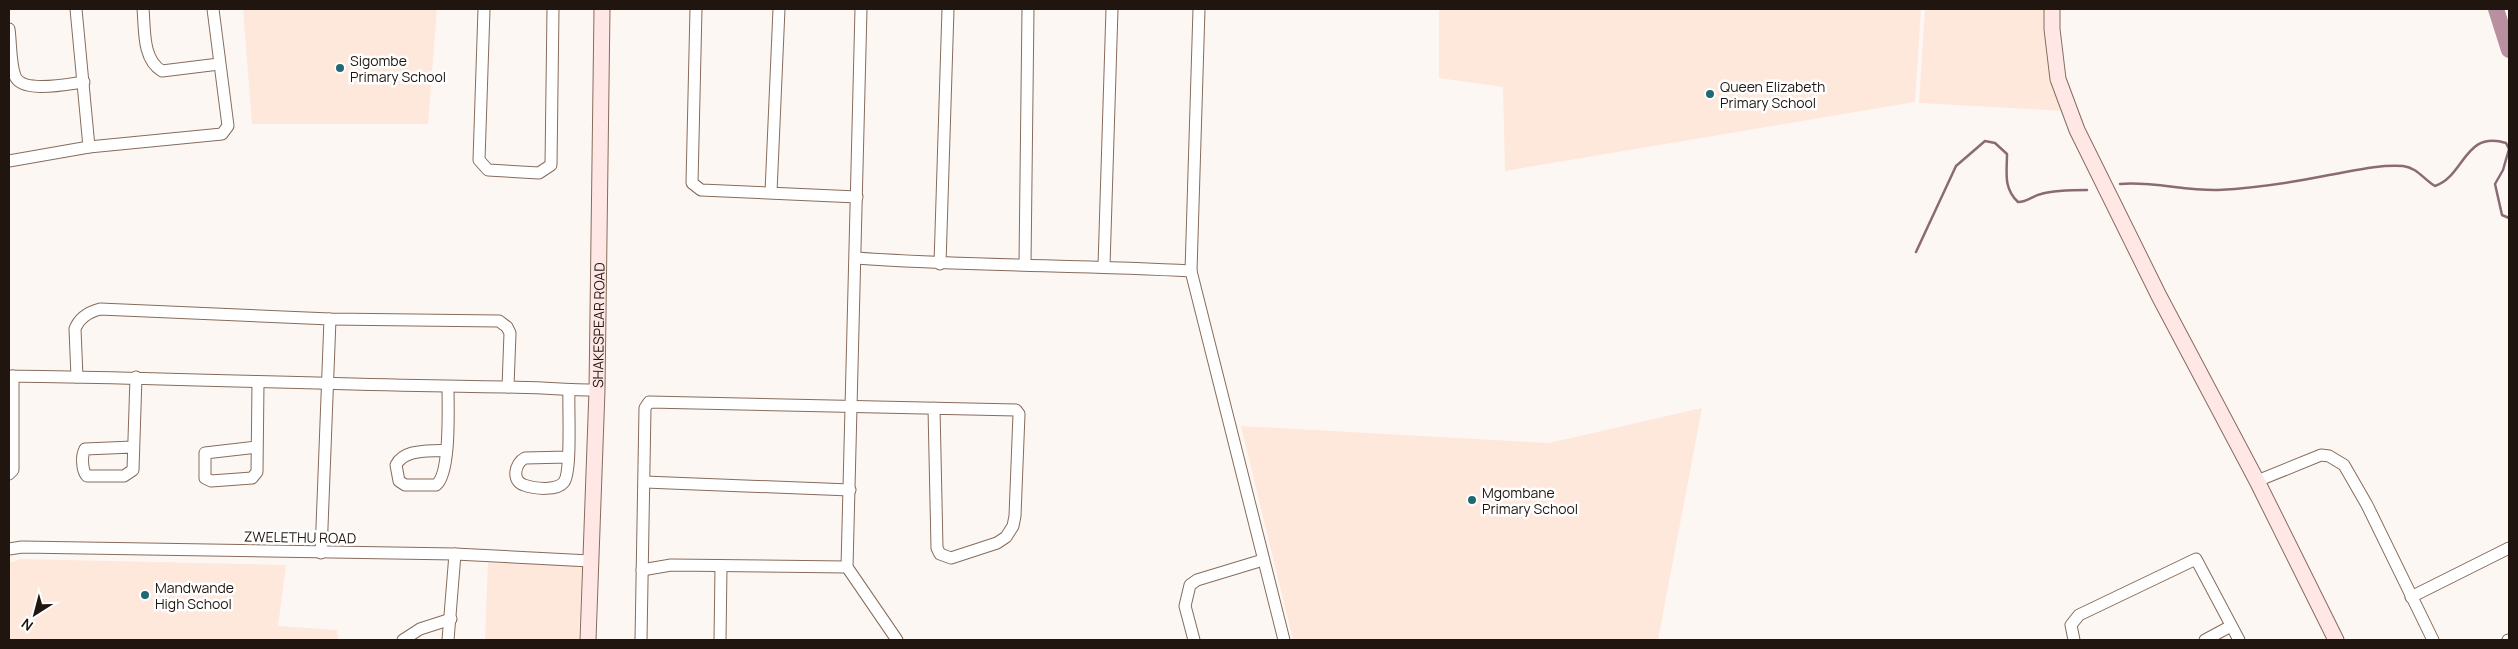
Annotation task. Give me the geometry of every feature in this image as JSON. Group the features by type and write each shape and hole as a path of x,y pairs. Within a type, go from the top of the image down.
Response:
{"street":[{"path":"76,9 89,147"},
{"path":"143,9 148,58 154,66 162,71 219,64"},
{"path":"9,161 89,147 222,134 228,126 213,9"},
{"path":"484,9 479,160 488,170 539,173 551,165 553,9"},
{"name":"SHAKESPEAR ROAD","path":"588,640 597,390 602,9"},
{"path":"696,9 692,183 701,190 857,197"},
{"path":"770,192 779,9"},
{"path":"861,9 847,567 897,640"},
{"path":"940,264 948,9"},
{"path":"1024,264 1028,9"},
{"path":"1104,266 1112,9"},
{"path":"1199,9 1191,271 1262,560 1284,640"},
{"path":"2052,9 2058,79 2077,130 2159,296 2257,481 2336,640"},
{"path":"9,29 15,76 20,83 30,87 84,82"},
{"path":"856,258 940,264 1104,266 1191,271"},
{"path":"77,377 76,329 81,318 95,310 330,319 499,322 507,327 510,333 508,387"},
{"path":"322,552 330,319"},
{"path":"9,474 12,470 10,441 11,376 136,377 258,383 597,390"},
{"path":"133,447 85,449 82,454 84,472 90,476 128,476 133,470 136,377"},
{"path":"257,447 205,453 206,479 210,481 252,478 257,472 258,383"},
{"path":"446,450 407,454 400,457 396,465 399,481 405,485 436,485 442,478 446,450 448,387"},
{"path":"568,457 525,458 519,461 516,470 517,478 524,485 553,489 563,484 567,476 568,457 569,390"},
{"path":"641,640 645,482 644,408 652,400 1013,409 1019,414 1016,516 1013,526 1006,537 997,543 952,558 940,554 936,548 934,408"},
{"path":"2257,481 2321,455 2337,459 2344,465 2367,505 2433,640"},
{"path":"645,482 850,490"},
{"name":"ZWELETHU ROAD","path":"9,549 22,547 455,554 590,561"},
{"path":"2411,597 2509,548"},
{"path":"448,640 455,554"},
{"path":"2074,640 2071,625 2079,615 2194,559 2199,561 2239,640"},
{"path":"1194,640 1185,606 1190,586 1197,580 1262,560"},
{"path":"642,570 671,565 847,567"},
{"path":"720,640 721,567"},
{"path":"403,640 420,629 451,619"},
{"path":"2205,640 2231,626"}],"shaded area":[{"name":"Sigombe Primary School","path":"243,9 437,9 428,124 252,124"},
{"name":"Queen Elizabeth Primary School","path":"1439,9 1921,9 1915,102 1505,171 1503,87 1439,78"},
{"path":"1925,9 2048,9 2065,111 1919,103"},
{"name":"Mgombane Primary School","path":"1702,408 1658,640 1293,640 1241,426 1549,443"},
{"name":"Mandwande High School","path":"20,559 286,565 278,626 337,630 338,640 9,640 9,563"},
{"path":"488,562 582,565 579,640 485,640"}],"waterway":[{"path":"2496,9 2509,50"},
{"path":"1916,252 1956,166 1985,141 1995,143 2007,154 2008,185 2013,197 2018,202 2052,192 2087,190"},
{"path":"2120,184 2132,183 2218,190 2258,187 2383,166 2403,166 2417,171 2435,186 2445,181 2473,148 2481,143 2492,141 2506,143 2509,149 2503,170 2495,184 2502,215 2509,218"}],"place":[{"name":"Sigombe Primary School","path":"340,68"},
{"name":"Queen Elizabeth Primary School","path":"1710,94"},
{"name":"Mgombane Primary School","path":"1472,500"},
{"name":"Mandwande High School","path":"145,595"}]}
